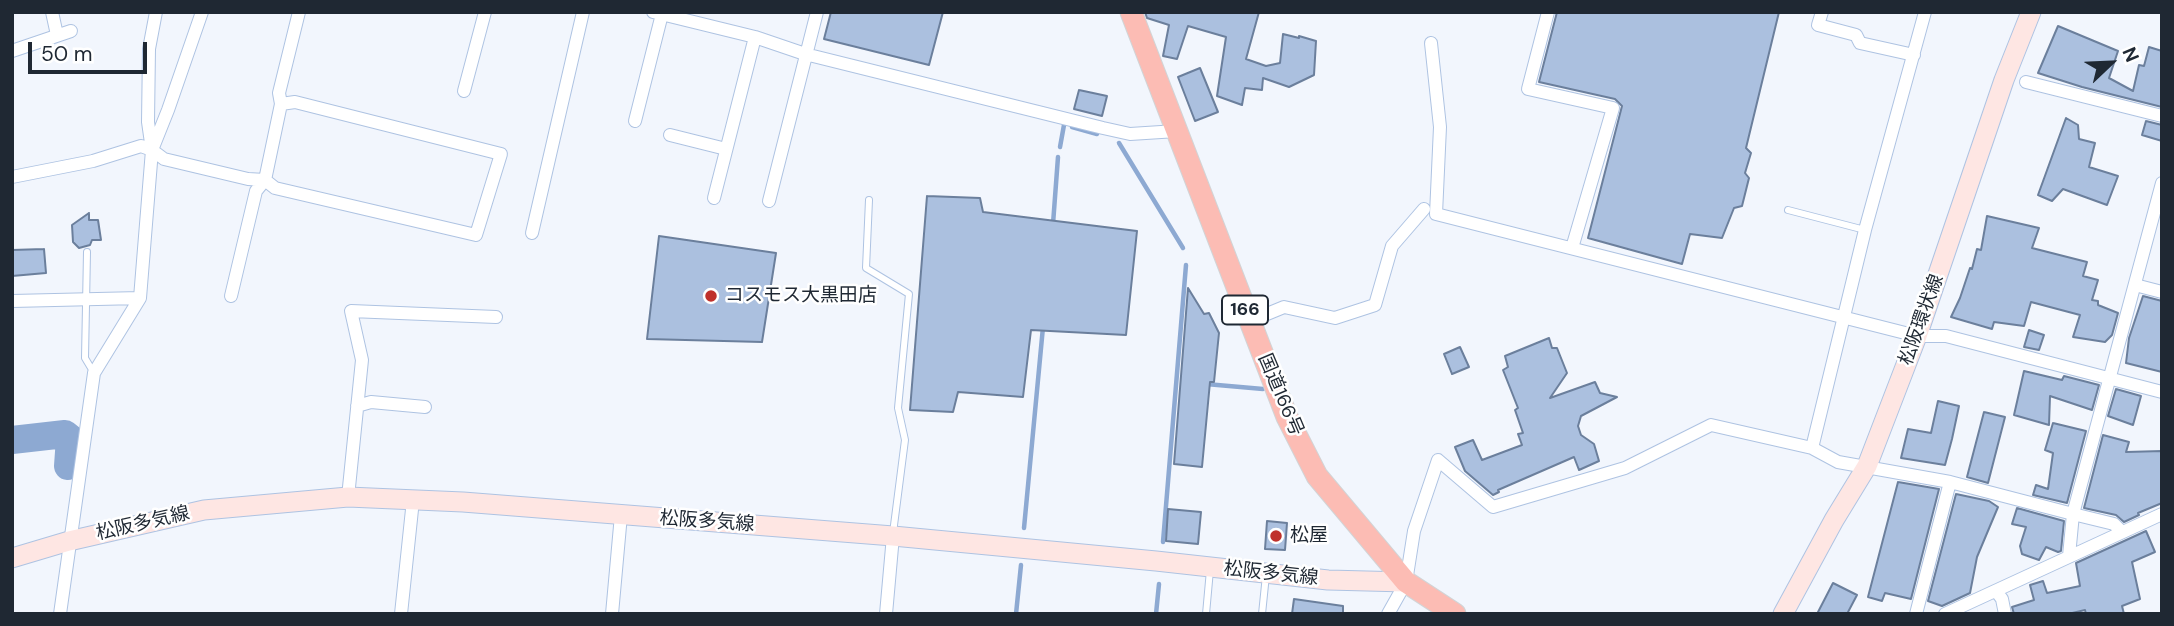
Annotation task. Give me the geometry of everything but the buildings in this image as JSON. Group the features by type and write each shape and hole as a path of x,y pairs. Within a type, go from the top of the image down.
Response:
{"highway":[{"name":"国道166号","path":"1131,12 1287,417 1317,476 1406,582 1455,614"}],"main road":[{"name":"松阪環状線","path":"1783,614 1867,466 1917,336 2004,80 2031,12"},
{"name":"松阪多気線","path":"12,558 69,541 204,510 348,497 893,536 1328,580 1406,582"}],"street":[{"path":"52,12 57,35"},
{"path":"60,614 94,373 140,298 152,150 148,122 149,49 156,12"},
{"path":"152,150 201,12"},
{"path":"231,296 256,191 265,180 282,104 279,93 299,12"},
{"path":"464,91 485,12"},
{"path":"532,233 583,12"},
{"path":"769,201 817,12"},
{"path":"1548,12 1528,89 1612,108 1572,247"},
{"path":"1822,12 1818,25 1856,35 1860,43 1914,55"},
{"path":"1812,448 1865,230 1925,12"},
{"path":"635,121 657,13 755,37 805,54 1112,130 1130,134 1177,131"},
{"path":"12,51 71,31"},
{"path":"714,198 755,37"},
{"path":"1431,43 1440,127 1436,214 1917,336 1946,336 2162,392"},
{"path":"2026,82 2162,116"},
{"path":"12,177 93,161 141,146 164,159 248,179 265,180 275,188 476,235 501,154 295,102 282,104"},
{"path":"670,135 726,149"},
{"path":"2069,556 2073,514 2135,285 2159,208 2162,183"},
{"path":"1250,321 1284,307 1335,318 1375,305 1392,246 1424,209"},
{"path":"2135,285 2162,292"},
{"path":"12,301 140,298"},
{"path":"348,497 362,360 351,311 496,317"},
{"path":"357,406 371,402 425,407"},
{"path":"1388,614 1406,582 1414,531 1438,460 1493,507 1625,468 1711,425 1812,448 1838,462 1950,482 2114,524 2123,532"},
{"path":"1916,614 1950,482"},
{"path":"401,614 412,500"},
{"path":"1945,614 2162,514"},
{"path":"612,614 621,515"},
{"path":"886,614 893,536"},
{"path":"1996,591 2003,599 2005,614"}],"lane":[{"path":"869,201 866,268 909,295 898,408 905,440 893,536"},
{"path":"1788,210 1865,230"},
{"path":"87,252 85,358 94,373"},
{"path":"1206,614 1210,567"},
{"path":"1262,614 1266,573"}],"waterway":[{"path":"1060,147 1064,125"},
{"path":"1072,127 1097,134"},
{"path":"1119,143 1183,248"},
{"path":"1053,224 1058,157"},
{"path":"1163,542 1186,265"},
{"path":"1024,528 1043,327"},
{"path":"1206,384 1263,389"},
{"path":"12,440 65,434 70,438 68,466"},
{"path":"1016,614 1021,565"},
{"path":"1156,614 1159,584"}],"place":[{"name":"コスモス大黒田店","path":"711,296"},
{"name":"松屋","path":"1276,536"}]}
